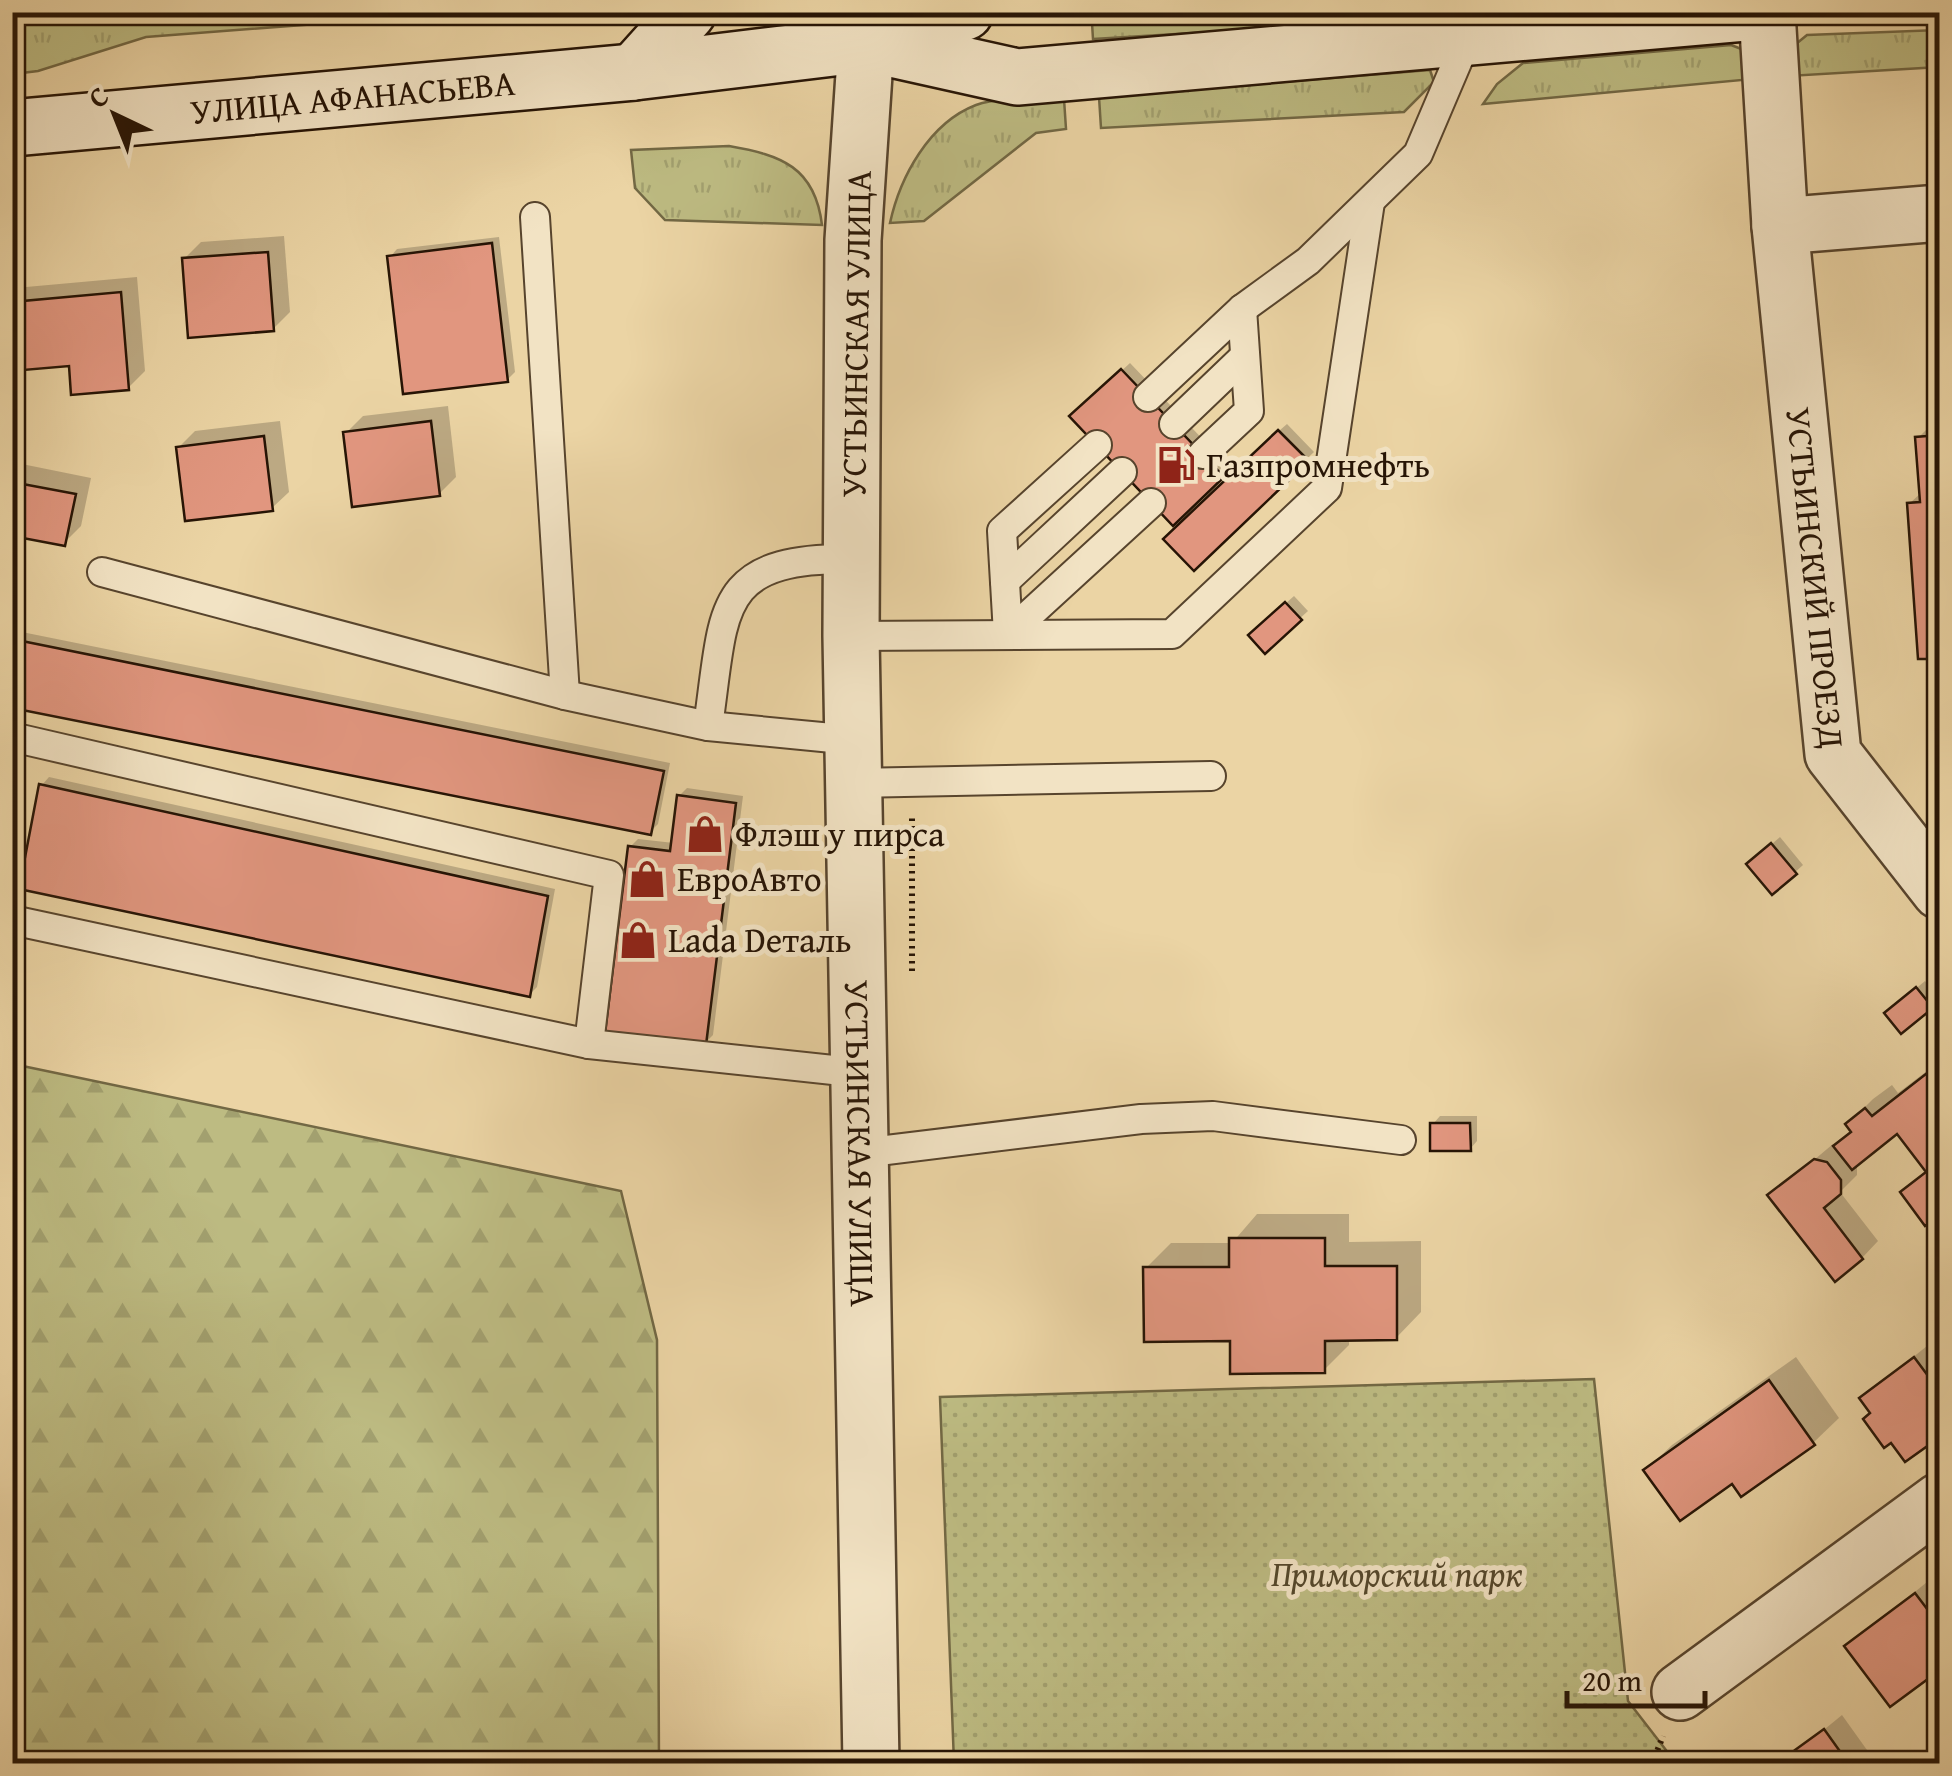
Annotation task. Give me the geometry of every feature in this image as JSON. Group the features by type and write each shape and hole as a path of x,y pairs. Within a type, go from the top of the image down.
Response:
{"street":[{"path":"634,72 688,12"},
{"path":"865,23 966,12"},
{"path":"865,23 1017,77 1756,12"},
{"name":"УСТЬИНСКИЙ ПРОЕЗД","path":"1766,12 1780,226 1834,754 1940,891"},
{"name":"УЛИЦА АФАНАСЬЕВА","path":"12,128 634,72 865,23"},
{"name":"УСТЬИНСКАЯ УЛИЦА","path":"865,23 854,240 851,636 871,1764"},
{"path":"1780,226 1940,213"},
{"path":"1680,1692 1940,1500"}],"lane":[{"path":"1148,397 1242,309 1308,261 1418,154 1467,40"},
{"path":"851,636 1172,634 1326,488 1370,202"},
{"path":"535,218 565,695"},
{"path":"1203,454 1249,411 1242,309"},
{"path":"1174,424 1245,356"},
{"path":"1008,634 1002,532 1097,445"},
{"path":"1005,580 1122,472"},
{"path":"1008,634 1151,502"},
{"path":"708,726 726,606 760,571 814,558 854,559"},
{"path":"102,572 565,695 853,762 912,782 1211,776"},
{"path":"12,738 609,875 589,1044"},
{"path":"12,920 589,1044 861,1073"},
{"path":"862,1153 1140,1119 1213,1116 1400,1140"}],"path":[{"path":"912,782 912,976"}],"green space":[{"path":"13,12 461,13 146,37 38,71 13,74"},
{"path":"1277,12 1530,13 1093,39 1092,23"},
{"path":"1939,30 1939,67 1789,76 1796,44 1807,35"},
{"path":"1731,45 1744,50 1753,79 1483,104 1497,84 1523,63"},
{"path":"1430,70 1434,82 1404,112 1101,128 1099,97"},
{"path":"1064,99 1066,129 1036,133 924,221 890,223 901,188 919,154 959,113 996,100"},
{"path":"729,146 764,154 792,167 812,189 822,225 665,220 635,188 631,150"},
{"path":"13,1064 621,1191 657,1340 659,1763 13,1763"},
{"name":"Приморский парк","path":"1594,1379 1628,1701 1676,1763 954,1763 940,1397"}],"building":[{"path":"492,243 508,382 403,394 387,256"},
{"path":"268,252 274,331 188,338 182,258"},
{"path":"121,292 129,390 71,395 69,366 12,371 12,302"},
{"path":"1121,369 1224,477 1173,526 1069,416"},
{"path":"431,421 440,496 352,507 343,432"},
{"path":"1278,430 1309,461 1194,571 1163,539"},
{"path":"1940,435 1937,729 1932,659 1918,659 1907,503 1920,502 1915,437"},
{"path":"264,436 273,511 185,521 176,447"},
{"path":"12,482 76,494 65,546 12,536"},
{"path":"1285,602 1302,620 1265,654 1248,635"},
{"path":"12,639 664,771 651,835 12,708"},
{"path":"39,784 548,896 530,997 19,889"},
{"path":"677,795 736,803 706,1045 605,1033 628,846 670,851"},
{"path":"1771,843 1797,874 1772,895 1746,864"},
{"path":"1916,987 1933,1008 1901,1034 1884,1013"},
{"path":"1940,1063 1940,1215 1925,1226 1900,1192 1926,1172 1897,1134 1852,1170 1833,1146 1851,1132 1845,1124 1865,1108 1872,1116"},
{"path":"1430,1123 1470,1123 1471,1151 1430,1151"},
{"path":"1814,1159 1827,1162 1841,1180 1841,1194 1824,1208 1863,1259 1835,1282 1767,1195"},
{"path":"1229,1238 1325,1238 1325,1266 1397,1266 1397,1340 1325,1341 1325,1373 1230,1374 1230,1341 1144,1342 1143,1267 1229,1267"},
{"path":"1914,1357 1940,1392 1940,1437 1905,1462 1891,1443 1884,1448 1863,1419 1870,1413 1859,1398"},
{"path":"1769,1380 1815,1445 1741,1497 1732,1484 1680,1521 1643,1470"},
{"path":"1915,1593 1940,1626 1940,1670 1890,1707 1844,1646"},
{"path":"1824,1729 1849,1764 1805,1764 1795,1750"}],"place":[{"name":"Газпромнефть","path":"1176,465"},
{"name":"Флэш у пирса","path":"705,834"},
{"name":"ЕвроАвто","path":"647,879"},
{"name":"Lada Dеталь","path":"638,940"}]}
